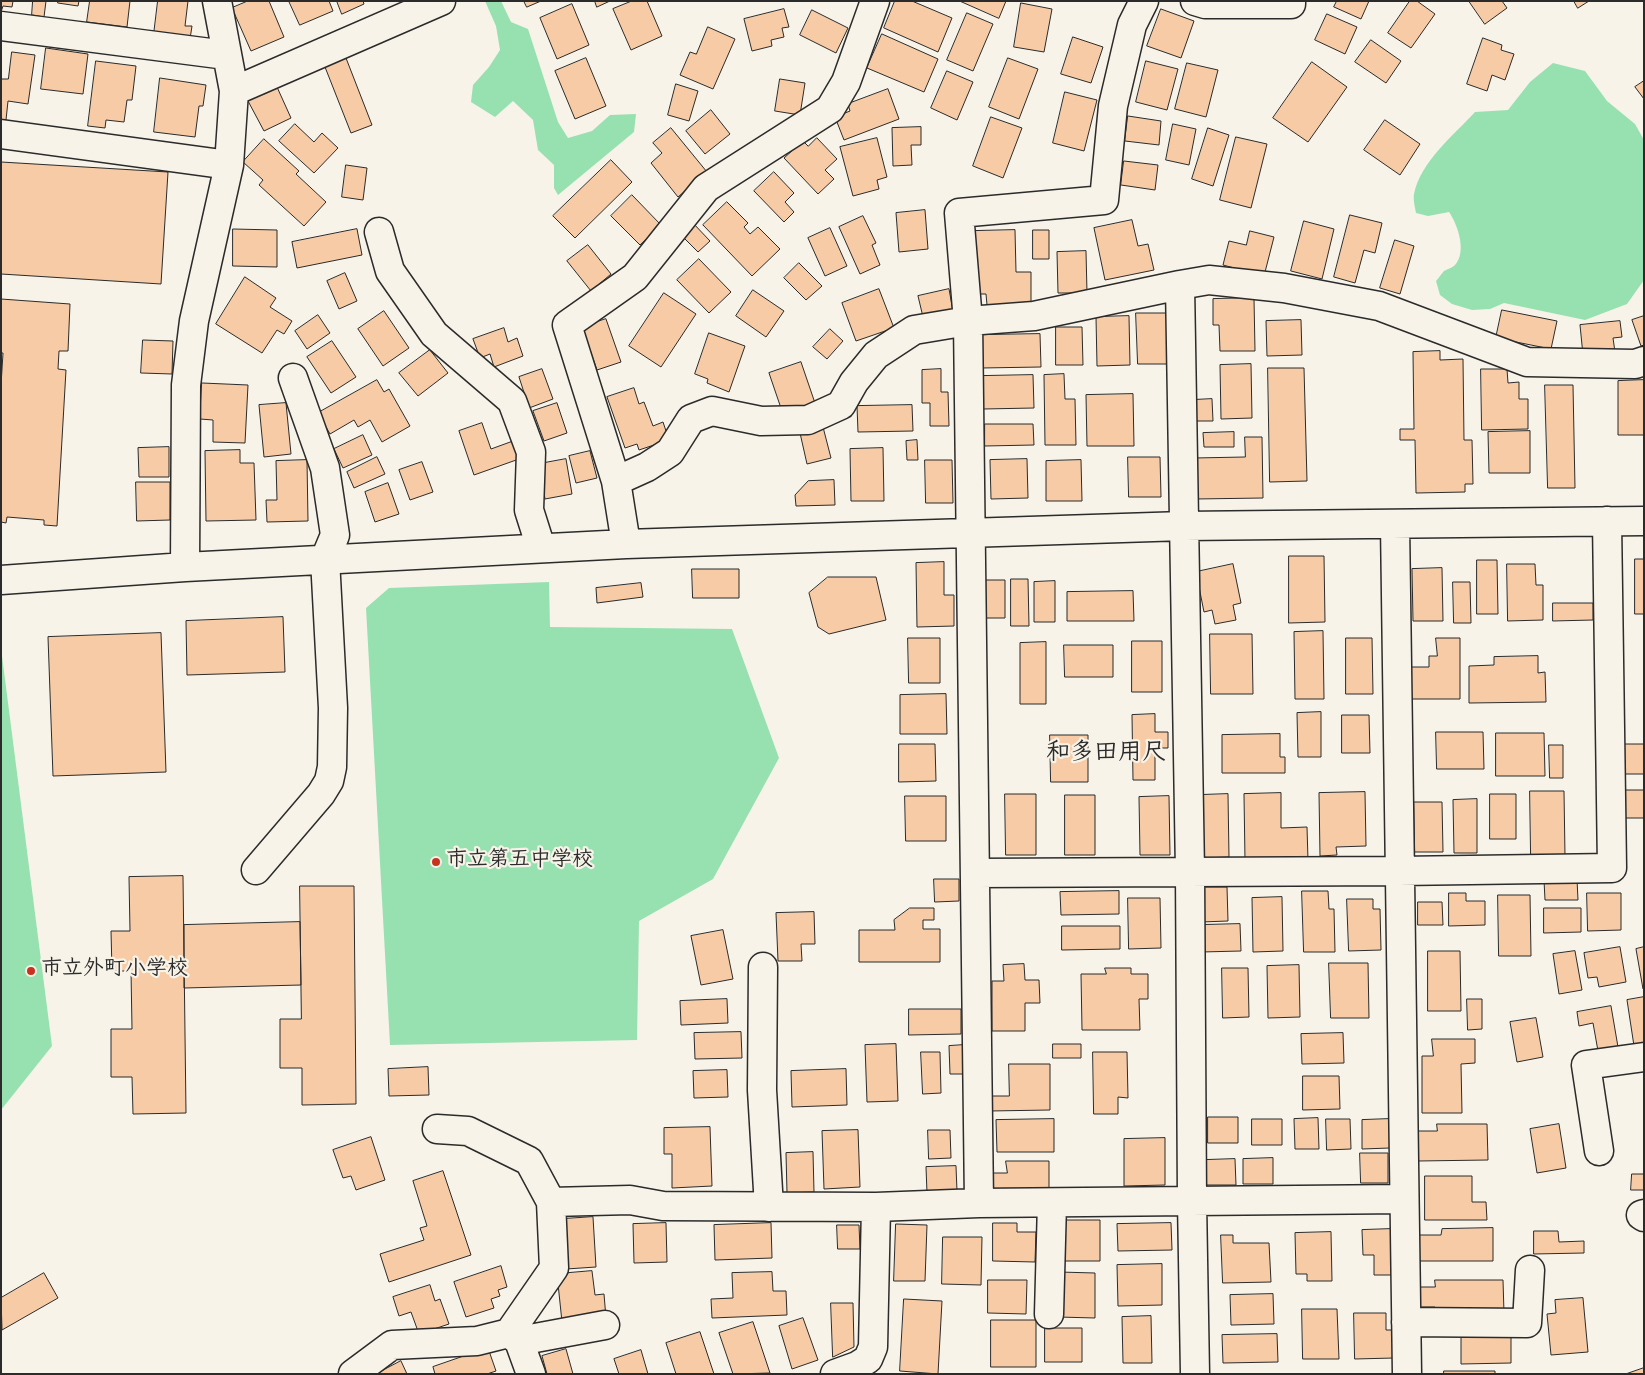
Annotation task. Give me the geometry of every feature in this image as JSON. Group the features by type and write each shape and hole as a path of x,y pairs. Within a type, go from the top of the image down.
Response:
{"street":[{"path":"185,567 186,384 194,320 229,166 234,91 217,1"},
{"path":"234,91 441,1"},
{"path":"626,544 616,481 567,325 636,277 706,188 830,109 846,82 875,1"},
{"path":"979,1203 968,321 959,213 1104,200 1113,106 1132,25 1144,1"},
{"path":"1196,1 1205,4 1291,4 1291,1"},
{"path":"1,26 226,55"},
{"path":"1,134 229,166"},
{"path":"379,232 390,271 434,334 512,401 531,452 529,510 541,548"},
{"path":"616,481 647,467 670,452 691,418 712,412 761,421 808,420 841,405 854,382 876,354 914,330 968,321 1034,316 1209,280 1284,288 1379,306 1527,362 1635,364 1644,361"},
{"path":"1180,285 1190,872 1195,1374"},
{"path":"256,870 322,794 332,767 333,708 325,559 335,536 325,468 293,378"},
{"path":"975,873 1612,868 1607,521"},
{"path":"1,580 185,567 626,544 1184,526 1644,521"},
{"path":"1395,524 1407,1374"},
{"path":"763,967 762,1090 769,1207"},
{"path":"1599,1151 1586,1065 1644,1057"},
{"path":"437,1129 468,1132 529,1161 551,1202 554,1268 514,1337"},
{"path":"551,1202 630,1200 663,1206 876,1207 979,1203 1404,1200"},
{"path":"1049,1314 1052,1203"},
{"path":"835,1374 857,1366 868,1359 873,1347 876,1207"},
{"path":"1406,1322 1527,1323 1530,1270"},
{"path":"353,1374 392,1345 477,1341 605,1325"},
{"path":"514,1337 531,1374"}],"green space":[{"path":"485,1 501,1 511,22 528,29 558,122 568,138 592,131 610,115 636,114 634,132 558,195 554,188 554,165 538,150 533,120 513,101 495,117 471,102 473,85 489,67 500,50 496,26"},
{"path":"1553,63 1585,71 1607,101 1635,124 1644,140 1644,280 1627,304 1585,320 1504,303 1490,309 1472,310 1452,304 1440,295 1436,281 1444,271 1454,266 1459,260 1460,238 1449,212 1428,216 1416,213 1414,194 1418,182 1423,171 1439,150 1475,112 1508,110 1530,82"},
{"path":"549,582 550,627 732,629 779,758 713,879 639,921 637,1040 390,1045 366,608 389,588"},
{"path":"1,648 52,1046 1,1110"}],"building":[{"path":"1,1 13,1 12,7 3,6 1,12"},
{"path":"33,1 46,1 44,17 32,15"},
{"path":"58,1 79,1 78,6 58,3"},
{"path":"90,1 130,1 127,27 87,22"},
{"path":"158,1 188,1 185,26 192,26 190,39 154,34"},
{"path":"248,1 269,1 284,37 251,51 232,8"},
{"path":"289,1 329,1 333,11 300,25"},
{"path":"337,1 363,1 364,4 342,14"},
{"path":"524,1 541,1 527,7"},
{"path":"595,1 610,1 597,7"},
{"path":"632,1 647,1 662,36 631,50 613,9"},
{"path":"895,1 912,1 952,18 938,52 884,28"},
{"path":"960,1 1006,1 999,18"},
{"path":"1337,1 1369,1 1361,19 1334,7"},
{"path":"1410,1 1417,1 1435,14 1411,48 1388,33"},
{"path":"1469,1 1502,1 1507,8 1485,24"},
{"path":"1574,1 1589,1 1578,8"},
{"path":"1021,3 1052,9 1044,52 1014,47"},
{"path":"572,4 589,45 557,59 540,18"},
{"path":"784,9 789,27 782,28 784,37 771,40 772,46 752,51 744,19"},
{"path":"1161,9 1194,21 1181,58 1147,46"},
{"path":"812,10 848,28 836,53 800,35"},
{"path":"967,13 993,24 973,71 947,60"},
{"path":"1327,14 1357,27 1345,54 1315,40"},
{"path":"708,27 735,39 713,89 680,75 690,52 696,54"},
{"path":"882,34 938,59 924,92 867,68"},
{"path":"1073,37 1103,47 1091,83 1061,74"},
{"path":"1483,38 1502,45 1501,50 1514,54 1505,80 1492,75 1487,91 1467,84"},
{"path":"1371,40 1401,61 1386,83 1355,62"},
{"path":"46,48 88,54 83,94 41,89"},
{"path":"12,52 35,55 28,104 8,101 6,120 1,120 1,79 8,79"},
{"path":"346,58 372,125 351,133 325,67"},
{"path":"586,58 606,106 575,119 555,71"},
{"path":"1008,58 1038,69 1019,119 989,107"},
{"path":"96,61 136,66 132,100 127,100 124,122 106,120 105,128 88,126"},
{"path":"1146,61 1178,69 1167,110 1136,102"},
{"path":"1312,62 1347,87 1308,142 1273,118"},
{"path":"1187,63 1218,70 1206,117 1175,109"},
{"path":"947,71 973,82 957,120 931,108"},
{"path":"160,78 206,85 203,106 199,106 195,137 154,132"},
{"path":"780,79 805,83 800,115 775,111"},
{"path":"1644,81 1644,99 1635,87"},
{"path":"676,84 698,91 689,121 668,115"},
{"path":"277,87 291,118 264,131 248,101"},
{"path":"888,89 899,119 844,140 835,117 850,111 848,104"},
{"path":"1065,92 1097,100 1084,151 1053,143"},
{"path":"711,110 730,134 705,154 686,131"},
{"path":"1128,116 1161,121 1159,145 1125,141"},
{"path":"991,117 1022,128 1003,178 973,166"},
{"path":"1385,120 1420,144 1400,175 1364,150"},
{"path":"295,124 314,142 322,133 338,148 314,173 279,141"},
{"path":"1173,124 1196,129 1189,165 1166,160"},
{"path":"921,127 921,145 911,145 912,165 893,166 892,128"},
{"path":"671,128 707,172 678,197 651,163 662,153 653,143"},
{"path":"1208,128 1229,135 1213,186 1192,179"},
{"path":"1236,137 1267,144 1251,208 1220,200"},
{"path":"817,138 837,159 825,170 834,179 818,194 784,158 803,141 808,146"},
{"path":"877,138 887,177 877,180 879,189 853,196 840,147"},
{"path":"264,139 299,171 296,174 326,202 304,226 259,185 263,180 243,162"},
{"path":"611,160 632,182 575,238 553,216"},
{"path":"1124,161 1158,165 1155,190 1121,185"},
{"path":"1,162 168,172 161,284 1,274"},
{"path":"346,165 367,168 363,200 342,197"},
{"path":"774,172 794,193 785,202 794,212 784,222 754,191"},
{"path":"632,195 661,225 640,245 611,216"},
{"path":"727,202 748,223 744,227 750,234 758,227 780,249 752,276 703,225"},
{"path":"925,210 928,249 899,252 896,213"},
{"path":"1350,215 1382,223 1375,253 1364,250 1355,283 1334,277"},
{"path":"863,216 876,243 872,245 880,265 860,274 839,227"},
{"path":"1132,220 1138,246 1148,244 1154,270 1105,280 1094,228"},
{"path":"1304,221 1334,229 1322,279 1291,271"},
{"path":"692,222 710,241 698,252 680,234"},
{"path":"830,228 847,266 825,276 808,238"},
{"path":"233,229 277,230 277,267 233,266"},
{"path":"357,229 362,255 297,268 292,242"},
{"path":"1015,230 1016,272 1031,272 1031,304 987,305 986,294 975,294 974,231"},
{"path":"1033,230 1049,230 1049,259 1033,259"},
{"path":"1250,231 1274,237 1264,276 1223,265 1229,241 1246,245"},
{"path":"1395,240 1414,246 1400,294 1380,288"},
{"path":"588,245 611,274 591,291 567,261"},
{"path":"1086,251 1087,293 1058,293 1057,252"},
{"path":"699,259 731,292 709,313 677,280"},
{"path":"799,263 822,286 806,300 784,278"},
{"path":"345,273 357,301 339,309 327,281"},
{"path":"245,277 276,298 270,307 292,321 284,334 277,330 262,353 216,324"},
{"path":"879,289 894,328 856,341 842,303"},
{"path":"949,289 953,311 923,317 918,296"},
{"path":"753,290 784,311 766,337 736,316"},
{"path":"664,293 696,314 661,367 629,346"},
{"path":"1254,298 1255,351 1220,351 1219,325 1213,325 1213,299"},
{"path":"1,299 70,304 68,351 59,351 58,369 66,370 57,526 44,525 44,520 7,517 6,523 1,522 1,385 3,353 1,353"},
{"path":"1502,310 1557,321 1551,349 1496,338"},
{"path":"384,311 409,348 383,366 358,329"},
{"path":"1136,313 1167,313 1168,364 1138,364"},
{"path":"318,315 330,333 307,349 295,331"},
{"path":"1129,316 1130,365 1097,366 1096,317"},
{"path":"1644,316 1644,345 1641,346 1632,320"},
{"path":"606,319 621,362 597,370 582,327"},
{"path":"1301,320 1302,355 1267,356 1266,321"},
{"path":"1620,321 1622,337 1613,338 1615,352 1583,355 1580,325"},
{"path":"1056,327 1082,327 1083,365 1056,365"},
{"path":"504,328 508,342 517,338 523,356 494,367 490,354 480,358 473,339"},
{"path":"830,329 843,341 827,359 813,347"},
{"path":"709,333 745,346 729,392 707,383 708,379 695,374"},
{"path":"1040,334 1041,367 981,368 981,335"},
{"path":"143,340 173,341 172,374 141,373"},
{"path":"332,341 356,377 331,393 307,357"},
{"path":"430,350 448,373 418,396 399,373"},
{"path":"1440,351 1440,360 1463,359 1464,440 1472,440 1473,484 1465,484 1465,492 1416,493 1415,440 1400,440 1400,429 1414,429 1413,352"},
{"path":"801,362 816,406 784,417 769,373"},
{"path":"1251,364 1252,418 1221,419 1220,365"},
{"path":"1268,368 1304,368 1307,481 1270,482"},
{"path":"542,369 553,399 529,408 519,377"},
{"path":"941,369 941,392 948,392 949,426 930,426 930,403 922,403 922,370"},
{"path":"1481,369 1507,369 1508,383 1519,382 1519,399 1528,399 1528,429 1482,430"},
{"path":"1064,374 1065,399 1075,399 1076,445 1045,445 1044,375"},
{"path":"1033,375 1034,408 983,409 982,376"},
{"path":"377,380 384,392 389,389 410,426 382,442 370,420 358,427 354,420 330,434 318,413"},
{"path":"1644,380 1644,435 1618,435 1618,381"},
{"path":"202,383 248,385 245,443 213,442 213,420 200,419"},
{"path":"1545,385 1573,385 1575,488 1548,488"},
{"path":"634,388 639,404 644,402 653,426 663,422 669,440 639,450 637,444 625,448 607,397"},
{"path":"1133,394 1134,446 1087,446 1086,395"},
{"path":"1212,399 1213,421 1193,421 1193,400"},
{"path":"286,403 291,454 264,457 259,405"},
{"path":"557,403 567,433 544,441 533,411"},
{"path":"912,405 913,431 858,432 857,406"},
{"path":"482,423 491,449 513,441 519,459 474,475 459,431"},
{"path":"985,424 1033,424 1034,445 985,446"},
{"path":"823,427 831,458 807,464 800,433"},
{"path":"1530,431 1530,473 1489,473 1488,432"},
{"path":"1234,432 1234,447 1204,447 1203,433"},
{"path":"363,435 372,455 343,468 334,449"},
{"path":"1245,437 1262,437 1263,498 1195,499 1194,458 1245,457"},
{"path":"917,440 918,460 907,460 906,441"},
{"path":"169,447 169,477 139,477 138,448"},
{"path":"883,448 884,501 851,501 850,449"},
{"path":"240,450 240,463 254,463 256,520 206,521 205,451"},
{"path":"590,451 597,478 576,483 569,456"},
{"path":"377,457 385,474 354,488 347,472"},
{"path":"1128,457 1160,457 1161,497 1129,497"},
{"path":"566,459 572,494 545,499 539,464"},
{"path":"1027,459 1028,498 991,499 990,460"},
{"path":"307,460 308,521 267,522 266,500 277,500 276,461"},
{"path":"925,460 952,460 953,503 926,503"},
{"path":"1081,460 1082,501 1046,501 1046,461"},
{"path":"422,462 433,492 410,500 399,470"},
{"path":"834,480 835,505 796,506 795,495 808,481"},
{"path":"136,482 170,482 170,520 137,521"},
{"path":"388,483 399,514 375,522 365,492"},
{"path":"1289,556 1324,556 1325,622 1289,623"},
{"path":"1635,559 1644,559 1644,614 1635,614"},
{"path":"1477,560 1497,560 1498,614 1477,614"},
{"path":"944,562 944,595 954,595 954,626 917,627 916,563"},
{"path":"1233,564 1241,603 1233,605 1236,620 1215,624 1212,610 1204,612 1196,572"},
{"path":"1507,564 1535,564 1536,585 1543,585 1543,620 1508,621"},
{"path":"1442,568 1443,621 1413,621 1412,569"},
{"path":"692,569 739,569 739,598 693,598"},
{"path":"828,577 876,577 886,620 829,634 818,627 809,593"},
{"path":"1011,579 1028,579 1029,626 1011,626"},
{"path":"986,580 1005,580 1005,618 986,618"},
{"path":"1055,581 1055,622 1034,622 1034,582"},
{"path":"1453,582 1470,582 1471,623 1454,623"},
{"path":"641,583 643,597 597,603 596,588"},
{"path":"1133,591 1134,621 1067,621 1067,592"},
{"path":"1553,603 1593,603 1593,620 1553,621"},
{"path":"283,617 285,672 187,675 186,621"},
{"path":"1323,631 1324,699 1295,699 1294,632"},
{"path":"161,633 166,772 53,776 48,637"},
{"path":"1210,634 1252,634 1253,694 1211,694"},
{"path":"908,638 940,638 940,683 909,683"},
{"path":"1346,638 1372,638 1373,694 1346,694"},
{"path":"1436,638 1460,638 1460,699 1411,699 1410,667 1429,667 1429,656 1437,656"},
{"path":"1132,641 1162,641 1162,692 1132,692"},
{"path":"1046,642 1046,704 1020,704 1020,643"},
{"path":"1064,645 1113,645 1113,677 1065,677"},
{"path":"1538,656 1538,673 1545,672 1546,702 1469,703 1469,666 1494,665 1494,657"},
{"path":"946,694 947,734 900,734 900,695"},
{"path":"1321,712 1321,757 1298,757 1297,713"},
{"path":"1155,714 1155,732 1168,732 1168,748 1155,748 1155,780 1133,780 1132,715"},
{"path":"1342,715 1369,715 1370,753 1342,753"},
{"path":"1436,732 1483,732 1484,769 1437,769"},
{"path":"1496,733 1544,733 1545,776 1496,776"},
{"path":"1280,734 1280,757 1285,757 1285,773 1222,773 1222,735"},
{"path":"1050,735 1088,735 1088,782 1051,782"},
{"path":"899,744 935,744 936,781 899,782"},
{"path":"1623,744 1644,744 1644,774 1623,774"},
{"path":"1549,745 1563,745 1563,778 1550,778"},
{"path":"1625,790 1644,790 1644,818 1625,818"},
{"path":"1530,791 1564,791 1565,856 1531,856"},
{"path":"1365,792 1366,846 1336,847 1337,855 1320,856 1319,793"},
{"path":"1281,793 1281,828 1307,827 1308,860 1245,861 1244,794"},
{"path":"1005,794 1036,794 1036,855 1006,855"},
{"path":"1228,794 1229,857 1202,858 1200,795"},
{"path":"1490,794 1516,794 1516,839 1490,839"},
{"path":"1065,795 1095,795 1095,855 1065,855"},
{"path":"905,796 946,796 946,841 906,841"},
{"path":"1169,796 1170,855 1140,855 1139,797"},
{"path":"1477,799 1477,853 1454,853 1453,800"},
{"path":"1414,802 1442,802 1443,852 1415,852"},
{"path":"183,876 186,1113 133,1114 132,1077 111,1077 111,1029 132,1029 131,971 112,971 111,931 130,931 129,877"},
{"path":"934,879 959,879 959,901 935,902"},
{"path":"1577,879 1578,900 1545,900 1544,880"},
{"path":"300,886 354,886 356,1104 302,1105 302,1068 280,1068 280,1019 301,1019"},
{"path":"1201,887 1227,887 1228,921 1201,922"},
{"path":"1119,891 1119,914 1061,915 1060,892"},
{"path":"1302,891 1328,891 1329,909 1334,909 1335,952 1304,952"},
{"path":"1449,893 1466,893 1466,901 1485,901 1485,925 1449,926"},
{"path":"1587,893 1621,893 1621,930 1588,931"},
{"path":"1498,895 1530,895 1531,956 1499,956"},
{"path":"1282,897 1283,951 1253,952 1252,898"},
{"path":"1128,898 1160,898 1161,948 1129,949"},
{"path":"1347,899 1373,899 1373,909 1380,909 1381,950 1349,951"},
{"path":"1418,902 1442,902 1443,925 1418,925"},
{"path":"910,908 934,908 934,920 923,920 923,929 940,929 940,962 859,962 859,930 895,930 894,920"},
{"path":"1544,908 1581,908 1581,932 1544,933"},
{"path":"814,912 815,944 801,944 802,961 778,961 776,913"},
{"path":"300,922 301,985 184,988 184,925"},
{"path":"1240,924 1241,951 1201,952 1201,925"},
{"path":"1062,926 1120,926 1120,949 1062,950"},
{"path":"723,930 733,979 701,985 691,936"},
{"path":"1620,947 1626,982 1599,987 1597,977 1588,978 1584,953"},
{"path":"1644,947 1644,989 1643,989 1636,949"},
{"path":"1428,951 1460,951 1461,1011 1428,1011"},
{"path":"1575,951 1582,990 1559,994 1553,954"},
{"path":"1329,963 1368,963 1369,1018 1331,1018"},
{"path":"1024,964 1025,980 1039,980 1040,1003 1025,1003 1025,1031 992,1031 992,981 1004,981 1003,965"},
{"path":"1299,965 1300,1017 1268,1018 1267,966"},
{"path":"1105,968 1131,968 1131,974 1148,974 1148,999 1139,999 1140,1030 1082,1030 1081,974 1106,974"},
{"path":"1222,968 1248,968 1249,1017 1223,1018"},
{"path":"1644,997 1644,1044 1634,1046 1627,1000"},
{"path":"727,999 728,1023 681,1025 680,1001"},
{"path":"1467,999 1482,999 1482,1029 1468,1030"},
{"path":"1611,1006 1618,1047 1598,1051 1593,1023 1579,1026 1577,1012"},
{"path":"909,1009 961,1009 961,1034 909,1035"},
{"path":"1536,1018 1543,1057 1517,1062 1510,1022"},
{"path":"741,1032 742,1058 695,1059 694,1033"},
{"path":"1343,1033 1344,1063 1302,1064 1301,1034"},
{"path":"1432,1039 1475,1039 1475,1063 1461,1064 1462,1113 1422,1113 1422,1056 1433,1056"},
{"path":"896,1044 898,1101 867,1102 865,1045"},
{"path":"1053,1044 1081,1044 1081,1058 1053,1058"},
{"path":"964,1045 965,1074 950,1074 949,1046"},
{"path":"921,1052 940,1052 941,1093 923,1094"},
{"path":"1093,1052 1127,1052 1128,1098 1118,1097 1118,1114 1094,1114"},
{"path":"1009,1064 1050,1064 1050,1110 989,1111 989,1096 1009,1096"},
{"path":"428,1067 429,1095 389,1096 388,1069"},
{"path":"846,1069 847,1105 792,1107 791,1071"},
{"path":"727,1070 728,1097 694,1098 693,1071"},
{"path":"1303,1076 1339,1076 1340,1109 1303,1110"},
{"path":"1208,1117 1238,1117 1238,1143 1208,1143"},
{"path":"1318,1118 1319,1149 1295,1149 1294,1119"},
{"path":"1054,1119 1054,1152 997,1152 996,1120"},
{"path":"1252,1119 1282,1119 1282,1145 1252,1145"},
{"path":"1326,1119 1350,1119 1351,1149 1327,1150"},
{"path":"1389,1119 1390,1148 1362,1149 1362,1120"},
{"path":"1437,1124 1487,1124 1488,1160 1418,1161 1417,1131 1437,1131"},
{"path":"1559,1124 1566,1168 1537,1173 1530,1129"},
{"path":"710,1127 712,1186 672,1188 672,1154 664,1154 664,1128"},
{"path":"858,1130 860,1187 824,1189 822,1131"},
{"path":"928,1130 950,1130 951,1158 929,1159"},
{"path":"371,1137 385,1180 356,1190 351,1176 343,1178 333,1150"},
{"path":"1165,1138 1165,1185 1124,1186 1124,1139"},
{"path":"813,1152 814,1192 787,1193 786,1153"},
{"path":"1360,1153 1388,1153 1388,1183 1361,1183"},
{"path":"1273,1158 1273,1184 1243,1184 1243,1159"},
{"path":"1235,1159 1236,1185 1206,1185 1205,1160"},
{"path":"1006,1161 1049,1161 1049,1193 993,1193 993,1173 1007,1173"},
{"path":"956,1166 957,1191 927,1193 926,1167"},
{"path":"443,1171 471,1255 389,1282 380,1254 424,1240 420,1228 427,1226 413,1181"},
{"path":"1632,1174 1644,1174 1644,1190 1631,1190"},
{"path":"1425,1176 1472,1176 1472,1202 1486,1202 1487,1220 1425,1220"},
{"path":"593,1217 596,1267 566,1269 563,1219"},
{"path":"1065,1220 1100,1220 1100,1261 1064,1261"},
{"path":"666,1223 667,1262 634,1263 633,1224"},
{"path":"771,1223 772,1258 715,1260 714,1225"},
{"path":"993,1223 1017,1223 1017,1232 1036,1232 1035,1262 993,1261"},
{"path":"1171,1223 1172,1250 1118,1251 1117,1224"},
{"path":"896,1224 927,1225 925,1281 894,1281"},
{"path":"837,1225 859,1225 860,1249 838,1249"},
{"path":"1493,1228 1493,1261 1418,1261 1418,1235 1441,1235 1442,1229"},
{"path":"1391,1229 1392,1275 1374,1275 1374,1255 1363,1255 1362,1230"},
{"path":"1534,1231 1558,1231 1559,1242 1584,1241 1584,1253 1534,1254"},
{"path":"1331,1232 1332,1281 1307,1281 1307,1274 1296,1274 1295,1233"},
{"path":"1221,1235 1233,1235 1233,1243 1269,1243 1271,1282 1223,1283"},
{"path":"943,1237 982,1237 981,1285 942,1284"},
{"path":"1162,1264 1162,1305 1118,1306 1117,1265"},
{"path":"501,1266 507,1287 498,1290 500,1296 491,1299 494,1308 466,1317 454,1282"},
{"path":"592,1271 595,1295 604,1294 606,1318 562,1322 557,1274"},
{"path":"772,1272 773,1291 786,1291 787,1315 712,1318 711,1299 733,1298 732,1273"},
{"path":"1059,1272 1095,1273 1095,1318 1058,1317"},
{"path":"44,1273 58,1298 2,1330 1,1298"},
{"path":"988,1280 1027,1280 1026,1314 988,1313"},
{"path":"1435,1280 1503,1280 1504,1313 1435,1313 1435,1307 1416,1307 1416,1287 1435,1287"},
{"path":"430,1285 435,1301 440,1299 449,1324 419,1334 411,1312 399,1316 393,1297"},
{"path":"1273,1294 1274,1324 1231,1325 1230,1295"},
{"path":"1583,1298 1588,1352 1551,1355 1547,1314 1556,1313 1555,1300"},
{"path":"904,1299 942,1301 938,1374 900,1371"},
{"path":"831,1303 853,1303 854,1347 833,1357"},
{"path":"1302,1309 1337,1309 1339,1359 1303,1359"},
{"path":"1354,1313 1386,1313 1386,1330 1393,1330 1394,1358 1355,1359"},
{"path":"1151,1316 1152,1363 1123,1363 1122,1317"},
{"path":"803,1318 818,1360 792,1369 779,1326"},
{"path":"991,1320 1036,1320 1036,1367 991,1367"},
{"path":"753,1322 770,1373 733,1374 719,1333"},
{"path":"1045,1328 1082,1328 1082,1362 1045,1362"},
{"path":"700,1332 714,1374 676,1374 666,1343"},
{"path":"1277,1334 1278,1362 1223,1363 1222,1335"},
{"path":"1511,1336 1511,1363 1461,1364 1461,1337"},
{"path":"488,1348 496,1371 487,1374 435,1374 433,1367"},
{"path":"566,1349 573,1374 547,1374 542,1356"},
{"path":"641,1350 648,1374 619,1374 614,1359"},
{"path":"401,1361 407,1374 376,1374"},
{"path":"1644,1368 1644,1374 1626,1374"},
{"path":"1444,1371 1495,1371 1495,1374 1444,1374"}],"place":[{"name":"市立第五中学校","path":"436,862"},
{"name":"市立外町小学校","path":"31,971"}],"district":[{"name":"和多田用尺","path":"1106,755"}]}
